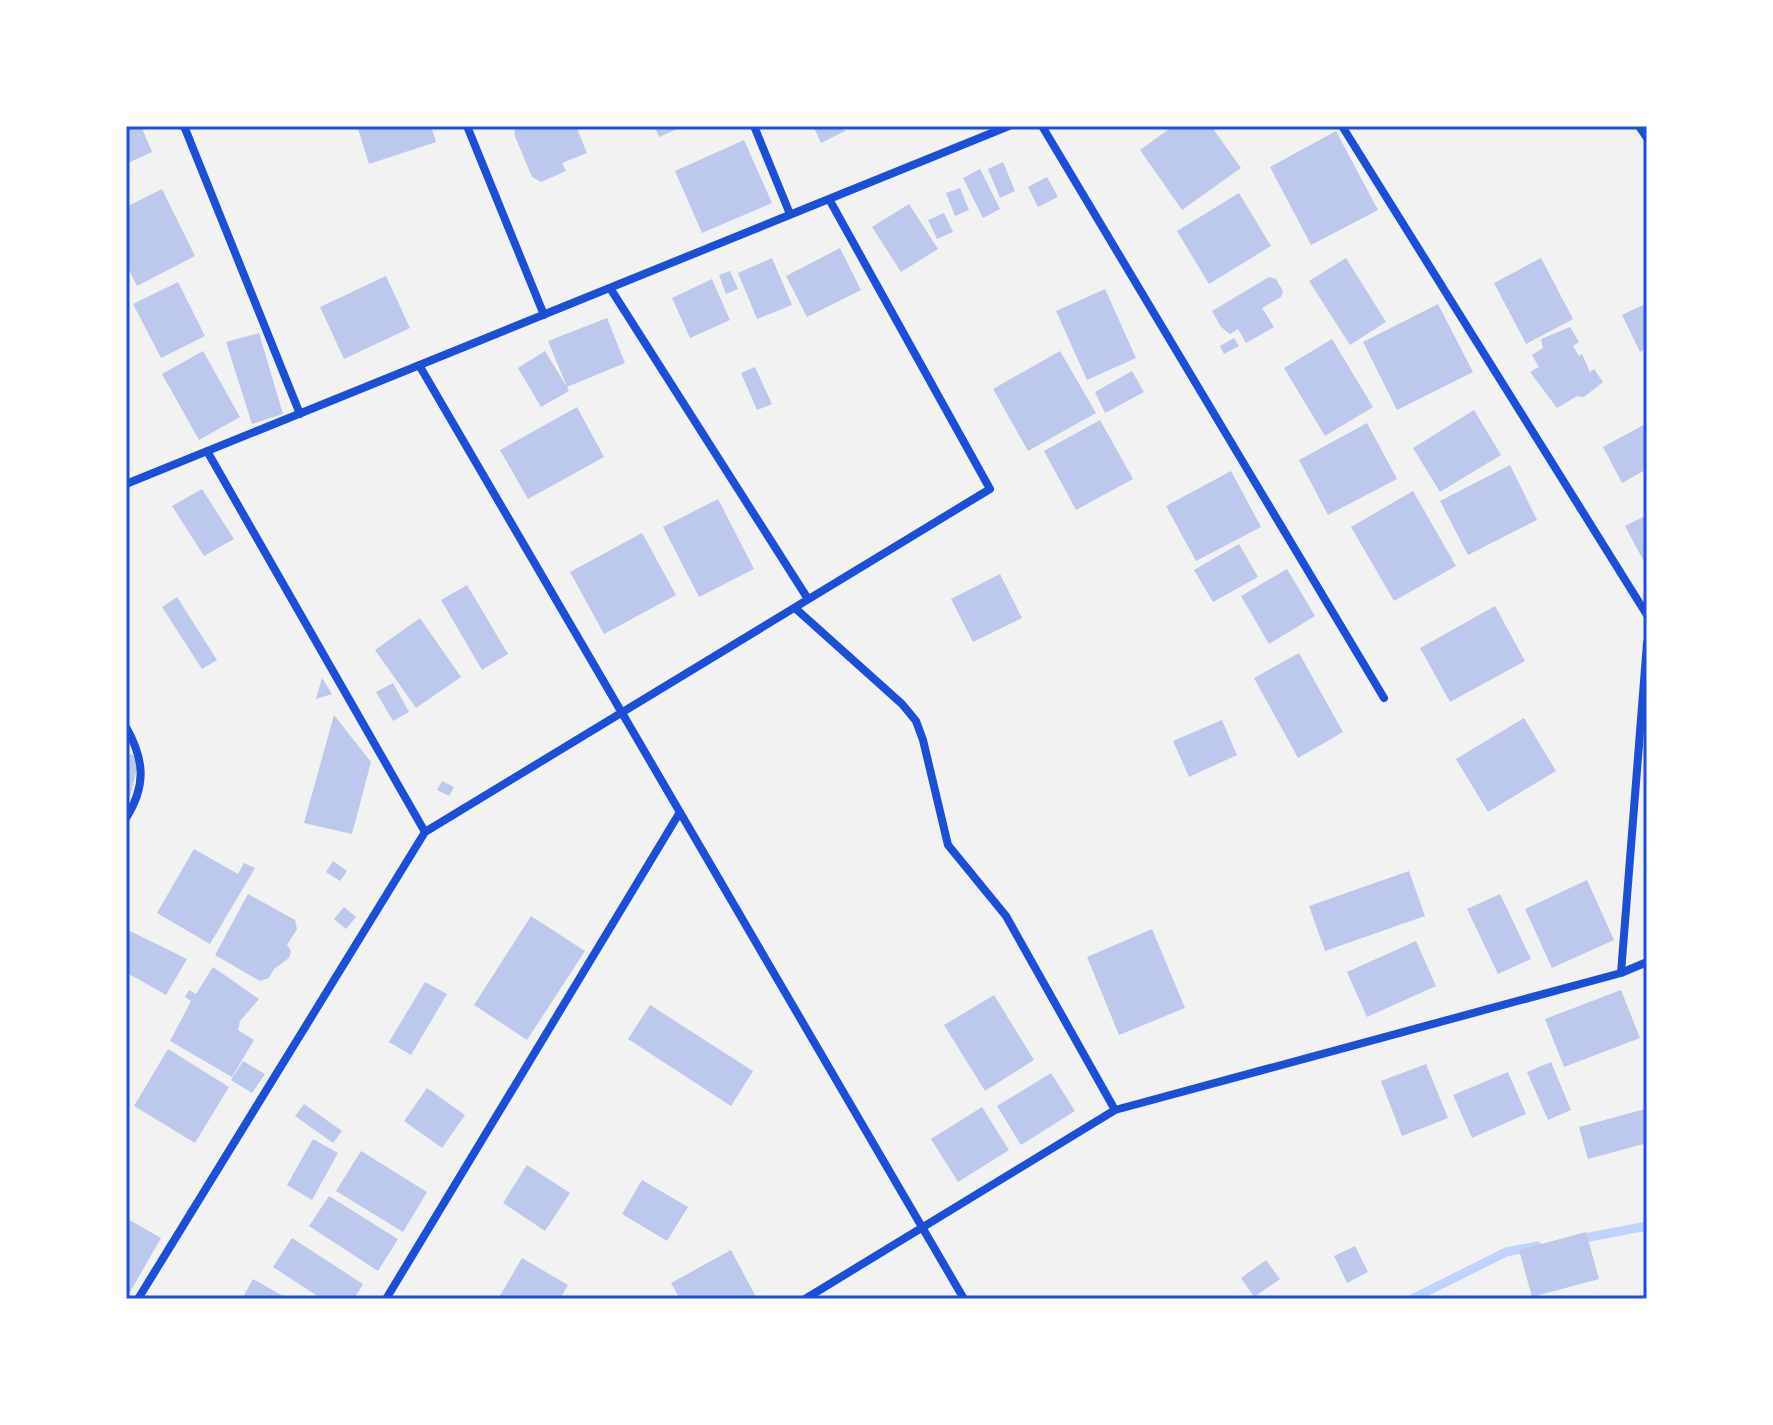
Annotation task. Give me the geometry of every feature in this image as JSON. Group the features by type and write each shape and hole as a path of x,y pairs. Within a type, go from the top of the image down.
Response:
{"street":[{"path":"184,126 300,414"},
{"path":"467,126 544,315"},
{"path":"754,126 790,214"},
{"path":"126,484 1009,126"},
{"path":"1042,126 1384,698"},
{"path":"1342,126 1647,615"},
{"path":"1639,126 1647,138"},
{"path":"138,1299 425,832 990,489 829,199"},
{"path":"610,288 808,599"},
{"path":"419,365 964,1299"},
{"path":"207,451 425,832"},
{"path":"795,608 902,704 916,721 948,845 1006,916 1115,1110"},
{"path":"1621,973 1647,643"},
{"path":"126,727 143,767 141,787 126,818"},
{"path":"386,1299 680,812"},
{"path":"805,1299 1115,1110 1621,973 1647,962"}],"building":[{"path":"126,126 141,126 152,152 126,164"},
{"path":"357,126 431,126 436,142 369,164"},
{"path":"516,126 576,126 587,153 562,163 566,171 541,182 532,177 514,134"},
{"path":"654,126 684,126 659,137"},
{"path":"813,126 842,126 845,131 821,143"},
{"path":"1173,126 1211,126 1241,168 1182,210 1140,150"},
{"path":"1336,131 1378,210 1311,245 1270,167"},
{"path":"744,140 772,203 702,233 675,171"},
{"path":"1003,162 1015,191 1000,198 988,169"},
{"path":"980,169 1000,209 983,218 963,178"},
{"path":"1047,177 1058,197 1038,207 1028,187"},
{"path":"960,188 969,210 955,216 946,193"},
{"path":"162,189 195,256 137,286 126,264 126,207"},
{"path":"1239,193 1271,246 1209,284 1177,231"},
{"path":"909,204 938,249 901,272 872,227"},
{"path":"944,213 953,232 937,239 928,220"},
{"path":"840,248 861,290 807,317 786,276"},
{"path":"772,258 792,305 757,319 738,273"},
{"path":"1346,258 1386,322 1350,345 1309,281"},
{"path":"1541,258 1573,319 1526,344 1494,283"},
{"path":"730,271 738,289 726,294 719,275"},
{"path":"386,276 410,328 344,359 320,307"},
{"path":"1269,277 1276,279 1283,291 1281,297 1262,308 1274,327 1246,343 1238,329 1230,334 1221,327 1212,311"},
{"path":"712,279 730,320 690,338 672,298"},
{"path":"178,282 205,336 161,358 133,304"},
{"path":"1105,289 1136,358 1087,380 1056,311"},
{"path":"1647,303 1647,348 1640,352 1622,315"},
{"path":"1438,304 1473,372 1397,410 1363,342"},
{"path":"607,318 625,363 567,387 548,341"},
{"path":"1570,327 1579,342 1573,346 1579,356 1582,354 1590,372 1594,369 1603,382 1584,397 1577,396 1557,408 1530,372 1539,367 1532,355 1543,348 1541,339"},
{"path":"259,333 283,414 252,424 226,342"},
{"path":"1234,338 1239,346 1224,354 1220,346"},
{"path":"1332,339 1373,407 1325,436 1284,368"},
{"path":"203,351 240,417 199,440 162,374"},
{"path":"545,351 569,391 541,407 518,368"},
{"path":"1060,351 1096,413 1028,451 993,389"},
{"path":"755,367 772,404 757,410 741,373"},
{"path":"1132,371 1144,392 1105,413 1095,392"},
{"path":"577,407 604,457 528,499 500,450"},
{"path":"1474,410 1501,455 1440,492 1413,448"},
{"path":"1100,420 1133,479 1076,510 1044,451"},
{"path":"1367,423 1397,479 1328,515 1299,460"},
{"path":"1647,423 1647,469 1622,483 1603,447"},
{"path":"1510,465 1537,520 1468,555 1440,501"},
{"path":"1231,471 1261,527 1196,561 1166,506"},
{"path":"202,489 234,539 204,556 172,506"},
{"path":"1413,491 1456,566 1394,601 1351,527"},
{"path":"718,499 754,569 699,597 663,527"},
{"path":"1647,515 1647,567 1625,526"},
{"path":"642,533 676,595 604,634 570,572"},
{"path":"1239,544 1258,577 1213,602 1194,570"},
{"path":"1287,569 1315,616 1269,644 1241,596"},
{"path":"1000,574 1022,618 973,642 951,599"},
{"path":"467,585 508,654 482,670 441,600"},
{"path":"177,597 217,660 202,669 162,607"},
{"path":"1495,606 1525,661 1450,702 1420,648"},
{"path":"420,618 461,677 416,708 375,650"},
{"path":"1299,653 1343,732 1298,758 1254,678"},
{"path":"322,678 332,694 316,699"},
{"path":"393,683 409,712 393,721 376,692"},
{"path":"334,715 371,762 352,834 304,823"},
{"path":"1524,718 1556,771 1488,812 1456,759"},
{"path":"1222,720 1237,755 1189,777 1173,741"},
{"path":"126,753 140,757 130,796 126,794"},
{"path":"442,781 454,787 449,796 437,790"},
{"path":"194,849 238,874 244,863 255,868 210,944 157,913"},
{"path":"333,861 347,871 340,881 326,872"},
{"path":"1409,871 1425,916 1325,951 1309,906"},
{"path":"1587,880 1614,940 1552,968 1525,909"},
{"path":"248,894 295,920 297,929 287,945 291,951 289,958 274,969 269,978 260,981 215,955"},
{"path":"1500,894 1531,959 1498,974 1467,909"},
{"path":"344,907 356,917 346,929 334,919"},
{"path":"531,916 585,951 527,1040 474,1005"},
{"path":"126,929 187,959 166,995 129,974 126,980"},
{"path":"1152,929 1185,1008 1119,1035 1087,957"},
{"path":"1416,941 1436,986 1367,1017 1347,972"},
{"path":"213,967 259,999 240,1021 238,1030 254,1040 232,1077 170,1041 191,1001 185,997 189,990 196,994"},
{"path":"425,982 447,994 411,1055 389,1042"},
{"path":"1621,990 1640,1038 1564,1067 1545,1019"},
{"path":"994,995 1034,1060 985,1091 944,1025"},
{"path":"650,1005 753,1071 731,1106 628,1039"},
{"path":"168,1049 229,1087 195,1143 134,1106"},
{"path":"243,1061 265,1074 252,1093 231,1080"},
{"path":"1551,1062 1571,1110 1548,1120 1527,1072"},
{"path":"1426,1064 1448,1118 1402,1136 1381,1081"},
{"path":"1508,1072 1526,1114 1472,1138 1453,1095"},
{"path":"1051,1073 1075,1111 1021,1145 997,1106"},
{"path":"427,1088 465,1115 442,1148 404,1121"},
{"path":"304,1104 342,1131 333,1143 295,1116"},
{"path":"982,1107 1009,1150 958,1182 931,1139"},
{"path":"1645,1109 1647,1143 1588,1159 1579,1127"},
{"path":"313,1139 338,1153 312,1200 287,1185"},
{"path":"361,1151 427,1192 403,1232 336,1191"},
{"path":"527,1165 570,1193 545,1231 503,1203"},
{"path":"642,1180 688,1207 667,1241 622,1214"},
{"path":"329,1196 398,1239 378,1271 309,1226"},
{"path":"126,1218 161,1238 126,1299"},
{"path":"1586,1232 1599,1279 1532,1297 1519,1250"},
{"path":"292,1238 363,1284 354,1299 322,1299 273,1267"},
{"path":"1355,1246 1368,1272 1347,1283 1334,1256"},
{"path":"731,1250 757,1299 680,1299 671,1283"},
{"path":"522,1258 568,1285 560,1299 498,1299"},
{"path":"1266,1260 1280,1279 1254,1297 1241,1278"},
{"path":"253,1279 288,1299 242,1299"}],"waterway":[{"path":"1579,1239 1647,1226"},
{"path":"1412,1299 1506,1252 1537,1246"}]}
